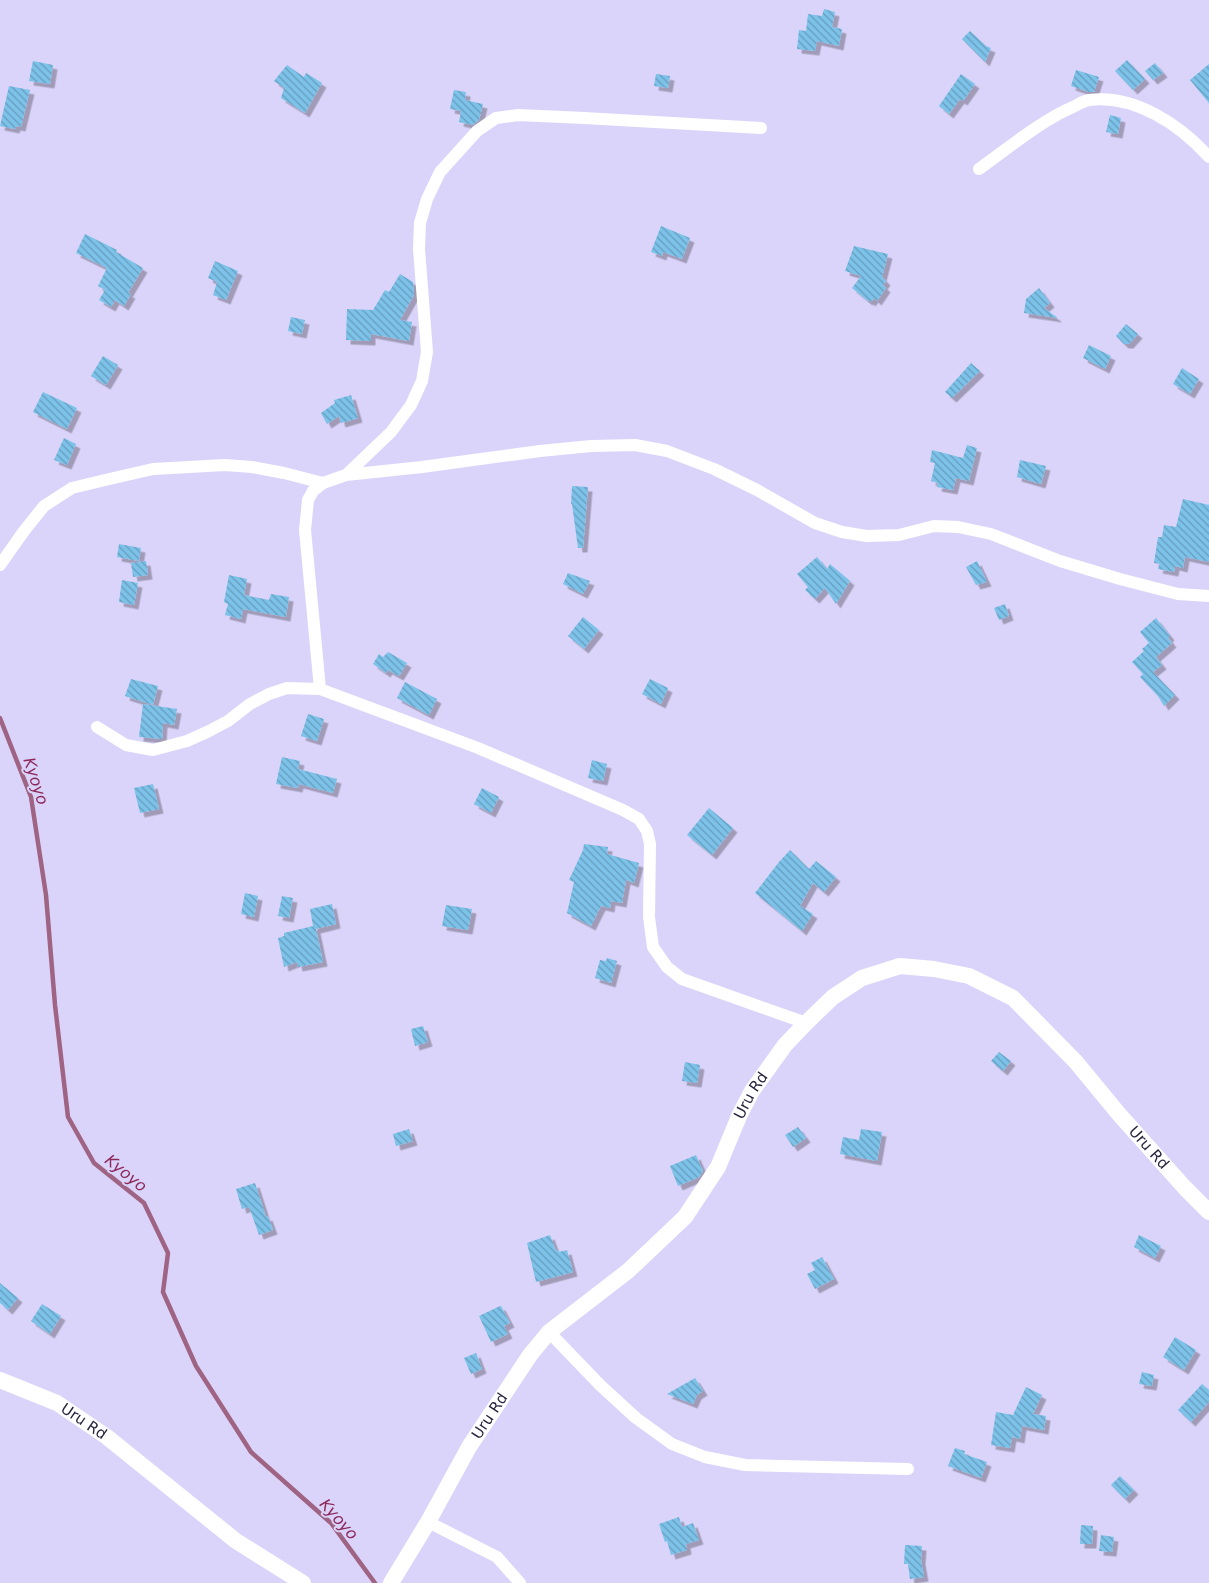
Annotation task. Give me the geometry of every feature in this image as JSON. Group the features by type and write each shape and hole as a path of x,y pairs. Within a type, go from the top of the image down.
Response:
{"street":[{"path":"980,169 1056,114 1088,100 1117,100 1139,106 1169,122 1209,157"},
{"path":"346,475 391,432 411,405 422,381 427,352 419,249 420,223 427,200 440,172 477,131 496,118 518,116 761,128"},
{"path":"320,689 305,530 308,500 313,491 323,483 346,475 540,451 591,446 635,445 667,452 714,469 757,490 815,523 842,532 867,536 899,535 934,526 958,527 991,534 1060,561 1120,579 1178,594 1209,596"},
{"path":"0,565 44,506 72,488 153,469 225,465 268,470 323,483"},
{"path":"97,727 126,745 153,750 187,741 207,732 228,721 250,704 269,694 287,688 320,689 478,748 623,810 639,820 647,831 650,844 649,917 653,946 667,967 682,979 806,1023"},
{"name":"Uru Rd","path":"391,1583 428,1522 469,1447 500,1397 530,1355 549,1332 628,1272 685,1217 718,1167 740,1114 752,1091 785,1045 833,997 862,978 900,966 934,969 970,976 1013,998 1076,1062 1124,1120 1209,1212"},
{"path":"549,1332 600,1385 636,1418 672,1444 705,1457 746,1465 908,1469"},
{"name":"Uru Rd","path":"0,1380 57,1403 107,1437 236,1541 303,1583"},
{"path":"428,1522 497,1557 520,1583"}],"building":[{"path":"824,9 835,12 832,27 842,29 839,46 817,41 815,51 797,49 799,30 806,31 808,14 822,16"},
{"path":"970,31 986,46 991,48 985,62 962,39"},
{"path":"1127,60 1145,79 1133,90 1115,71"},
{"path":"33,61 53,65 50,84 29,81"},
{"path":"1155,63 1163,73 1153,80 1145,71"},
{"path":"1209,64 1209,103 1190,80"},
{"path":"287,65 304,77 306,73 322,83 305,113 281,98 284,88 274,81"},
{"path":"1076,70 1099,77 1094,92 1071,86"},
{"path":"656,74 670,76 668,88 654,86"},
{"path":"961,74 975,84 963,101 960,99 949,114 939,106"},
{"path":"9,86 30,90 21,127 16,126 15,129 0,126"},
{"path":"454,90 466,92 465,100 483,104 479,120 472,125 459,122 461,111 450,109"},
{"path":"1110,115 1121,118 1118,134 1106,132"},
{"path":"661,226 690,238 682,259 663,252 662,256 651,252"},
{"path":"85,234 117,250 116,252 143,268 128,293 131,294 124,306 115,300 111,307 99,300 105,290 98,286 107,268 76,253"},
{"path":"854,246 888,254 882,277 886,281 883,285 886,288 877,301 874,298 871,302 868,301 852,288 861,276 845,271"},
{"path":"215,261 238,271 226,300 213,295 217,282 208,278"},
{"path":"400,274 413,282 414,295 400,320 412,322 409,341 371,334 371,341 346,340 347,309 373,310 385,290 389,292"},
{"path":"1039,288 1050,303 1044,308 1058,318 1024,313 1026,299"},
{"path":"291,317 305,320 302,334 288,331"},
{"path":"1126,324 1138,334 1129,344 1124,344 1116,336"},
{"path":"1089,345 1111,356 1105,369 1083,358"},
{"path":"103,356 118,365 106,385 91,376"},
{"path":"971,363 980,371 952,398 945,392"},
{"path":"1182,368 1199,379 1190,394 1173,384"},
{"path":"43,392 77,408 67,429 33,412"},
{"path":"351,395 358,418 341,423 339,416 327,424 321,413 335,403 334,400"},
{"path":"64,438 76,444 67,465 54,460"},
{"path":"967,445 977,448 969,481 956,478 953,490 937,487 938,483 931,481 935,463 930,462 932,450 963,458"},
{"path":"1020,460 1046,466 1041,484 1017,477"},
{"path":"572,486 588,487 583,548 578,548 571,504"},
{"path":"1183,499 1209,505 1209,562 1185,557 1183,568 1175,566 1174,572 1158,569 1160,564 1154,563 1158,537 1162,537 1164,525 1176,527"},
{"path":"119,544 141,548 139,561 117,557"},
{"path":"817,557 827,569 830,564 850,581 836,604 825,588 815,599 805,590 808,587 797,574"},
{"path":"146,561 148,575 133,577 131,563"},
{"path":"977,561 987,582 976,585 966,567"},
{"path":"568,573 590,581 583,594 563,584"},
{"path":"229,575 247,579 244,595 269,600 271,594 289,597 286,617 243,609 241,619 225,615 228,604 224,602"},
{"path":"122,580 138,583 134,605 119,602"},
{"path":"1005,604 1009,616 999,620 994,608"},
{"path":"583,617 599,630 584,649 568,636"},
{"path":"1156,618 1170,636 1168,638 1172,643 1156,657 1162,665 1153,672 1175,695 1164,706 1158,696 1140,677 1143,674 1132,662 1144,651 1142,649 1149,643 1140,632"},
{"path":"388,652 407,663 399,676 388,670 386,673 373,664 379,654 383,657"},
{"path":"131,679 158,686 153,705 125,696"},
{"path":"650,679 668,688 661,704 642,694"},
{"path":"405,682 437,699 429,715 397,698"},
{"path":"143,704 177,709 174,725 163,723 162,739 139,737"},
{"path":"308,714 324,719 317,741 301,736"},
{"path":"282,757 300,761 298,769 337,779 333,793 299,784 298,788 276,784"},
{"path":"592,760 607,764 603,781 588,778"},
{"path":"153,784 159,809 140,813 134,788"},
{"path":"482,788 499,797 491,813 474,804"},
{"path":"709,808 733,828 712,855 687,835"},
{"path":"584,844 608,847 607,854 639,863 634,883 626,880 622,903 611,901 610,908 601,906 591,926 567,913 574,882 569,880"},
{"path":"790,850 809,869 816,861 836,877 824,892 813,883 800,906 813,914 802,931 755,893"},
{"path":"245,893 258,896 254,917 241,914"},
{"path":"282,896 293,898 289,918 278,916"},
{"path":"332,904 336,924 316,929 323,962 298,967 297,962 284,967 278,938 284,936 284,933 313,926 310,909"},
{"path":"446,905 472,909 468,930 442,926"},
{"path":"607,958 617,961 611,983 595,978 600,960 606,961"},
{"path":"423,1026 428,1042 415,1046 411,1029"},
{"path":"999,1052 1011,1061 1003,1071 991,1061"},
{"path":"685,1062 700,1065 697,1083 682,1081"},
{"path":"798,1127 806,1138 793,1147 785,1135"},
{"path":"409,1129 413,1141 396,1146 393,1134"},
{"path":"861,1129 882,1132 877,1161 840,1154 843,1137 859,1140"},
{"path":"696,1155 703,1171 699,1177 678,1186 670,1166"},
{"path":"255,1183 266,1217 268,1216 273,1230 259,1235 249,1207 242,1209 236,1189"},
{"path":"550,1235 556,1251 567,1250 573,1272 536,1282 527,1243"},
{"path":"1139,1235 1161,1246 1155,1258 1134,1247"},
{"path":"822,1257 834,1279 815,1289 807,1274 815,1270 811,1263"},
{"path":"0,1283 18,1298 8,1310 0,1303"},
{"path":"42,1304 61,1316 50,1334 31,1321"},
{"path":"500,1306 510,1323 504,1326 508,1334 491,1342 479,1316"},
{"path":"1175,1337 1196,1350 1184,1370 1163,1357"},
{"path":"476,1353 482,1369 471,1374 464,1358"},
{"path":"1142,1372 1154,1375 1152,1386 1139,1384"},
{"path":"695,1378 703,1391 697,1395 693,1404 667,1394"},
{"path":"1202,1384 1209,1390 1209,1402 1191,1422 1178,1410"},
{"path":"1026,1387 1042,1395 1033,1414 1046,1416 1044,1430 1022,1426 1020,1439 1012,1437 1010,1448 991,1445 996,1412 1013,1415"},
{"path":"955,1448 965,1451 964,1454 987,1462 981,1478 948,1466"},
{"path":"1120,1476 1134,1490 1125,1499 1111,1485"},
{"path":"679,1517 682,1527 693,1523 699,1540 686,1544 687,1550 671,1555 659,1524"},
{"path":"1081,1525 1093,1526 1092,1544 1080,1544"},
{"path":"1101,1535 1114,1537 1112,1552 1099,1551"},
{"path":"905,1545 922,1546 921,1560 924,1577 910,1579 908,1564 904,1564"}],"waterway":[{"name":"Kyoyo","path":"0,718 31,797 46,895 55,1005 68,1117 94,1163 144,1203 168,1253 163,1292 196,1366 251,1452 331,1523 375,1583"}]}
